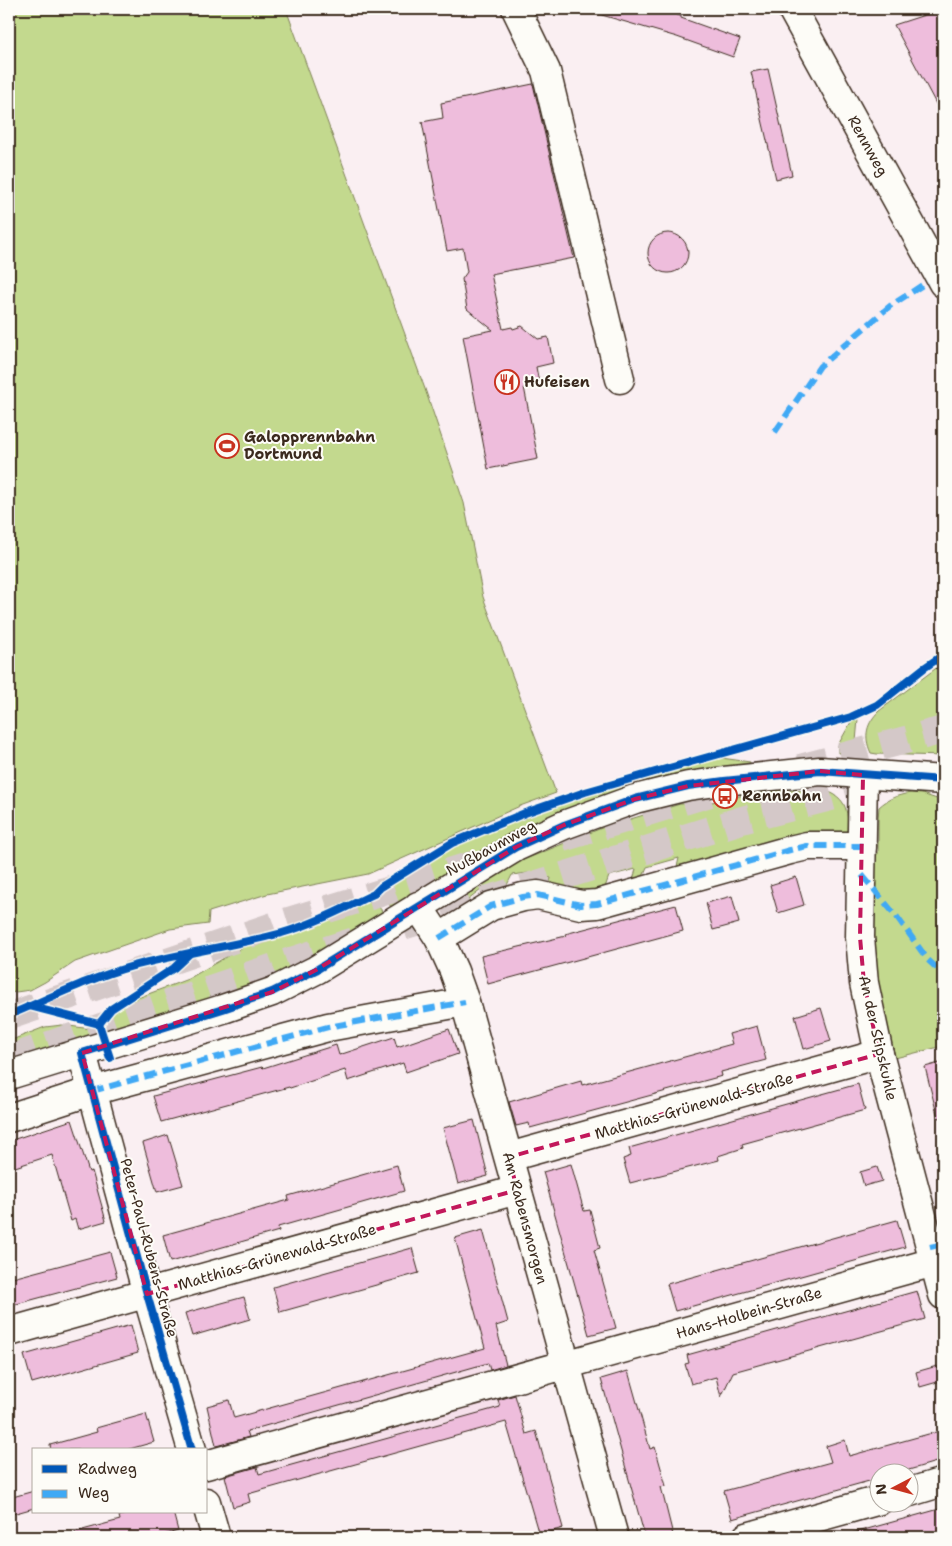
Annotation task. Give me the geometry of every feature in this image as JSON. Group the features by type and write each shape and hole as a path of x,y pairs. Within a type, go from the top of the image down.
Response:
{"street":[{"path":"516,9 546,71 620,378"},
{"name":"Rennweg","path":"792,9 943,283"},
{"name":"Nußbaumweg","path":"9,1075 224,1009 272,992 316,970 516,847 564,825 635,800 688,786 820,771 943,780"},
{"name":"An der Stipskuhle","path":"863,775 860,936 864,984 879,1054 943,1296"},
{"path":"439,938 491,906 523,897 538,895 581,905 597,904 790,850 815,846 862,846"},
{"name":"Am Rabensmorgen","path":"418,906 439,938 465,1002 614,1537"},
{"path":"9,1118 92,1090 328,1028 465,1002"},
{"name":"Peter-Paul-Rubens-Straße","path":"82,1053 147,1294 191,1448"},
{"name":"Matthias-Grünewald-Straße","path":"509,1157 879,1054"},
{"name":"Matthias-Grünewald-Straße","path":"9,1332 517,1190"},
{"name":"Hans-Holbein-Straße","path":"208,1464 934,1262"},
{"path":"920,1489 943,1482"},
{"path":"747,1537 870,1503"},
{"path":"208,1509 216,1537"}],"highlighted area":[{"path":"820,771 863,775 860,937 864,983 879,1054 509,1157 517,1190 147,1294 82,1053 272,992 316,970 516,847 564,825 635,799 688,786"}],"shaded area":[{"path":"501,1343 521,1417 248,1494 250,1502 233,1507 210,1424 212,1423 207,1406 229,1400 234,1418"}],"green space":[{"name":"Galopprennbahn Dortmund","path":"9,9 286,9 425,389 464,503 483,597 556,793 520,806 368,874 267,894 209,912 208,924 170,929 75,962 30,990 9,993"},
{"path":"943,663 943,756 871,753 867,735 869,725 879,711"},
{"path":"858,719 855,753 838,753 838,745 851,722"},
{"path":"714,757 750,763 393,909 382,896 383,891 453,847 488,832 570,802"},
{"path":"823,790 832,793 842,802 847,814 848,837 675,876 679,858 647,867 639,886 631,888 636,869 609,876 602,896 548,891 551,878 528,873 512,875 501,897 490,901 491,886 481,890 468,900 466,911 451,925 450,914 454,902 479,884 521,861 604,827 680,804 704,803 778,791"},
{"path":"911,793 922,794 943,801 943,1046 895,1058 890,1056 874,995 870,853 878,854 879,807 894,797"},
{"path":"365,902 375,904 385,915 272,980 107,1034 104,1024 113,1012 127,1002 188,979 243,947 300,932 343,914"},
{"path":"62,1025 91,1029 93,1037 9,1063 9,1041 45,1027"}],"building":[{"path":"595,9 656,9 681,16 681,18 740,39 733,57 677,37 595,13"},
{"path":"943,9 943,117 894,25"},
{"path":"768,69 792,175 776,179 751,72"},
{"path":"533,84 574,258 491,274 503,329 512,327 513,329 522,326 538,339 548,337 553,363 536,367 539,383 524,387 538,459 488,469 463,336 493,330 467,309 462,279 467,272 463,248 447,251 422,122 443,118 441,103"},
{"path":"672,233 679,236 685,242 688,253 687,261 679,270 672,273 664,273 657,270 649,261 648,249 651,242 660,234"},
{"path":"796,877 804,905 778,913 770,885"},
{"path":"732,896 739,923 713,930 706,903"},
{"path":"676,905 683,931 488,984 481,956 566,936 565,934"},
{"path":"821,1008 831,1041 804,1049 795,1016"},
{"path":"757,1026 766,1060 721,1072 722,1076 530,1128 529,1123 516,1126 509,1102 581,1081 582,1085 732,1044 729,1034"},
{"path":"449,1029 458,1054 406,1072 403,1063 348,1081 345,1070 290,1088 161,1122 153,1096 263,1068 336,1045 339,1055 394,1037 397,1047"},
{"path":"943,1062 943,1117 938,1118 925,1067"},
{"path":"858,1084 865,1110 742,1144 743,1148 718,1156 719,1160 630,1183 623,1159 631,1156 629,1148"},
{"path":"72,1120 89,1172 92,1171 106,1221 78,1229 75,1219 71,1221 52,1155 9,1169 9,1141"},
{"path":"474,1120 488,1176 458,1184 443,1128"},
{"path":"168,1135 183,1185 157,1192 143,1143"},
{"path":"571,1164 584,1211 590,1210 600,1248 594,1250 616,1328 589,1335 543,1172"},
{"path":"397,1165 404,1191 278,1227 279,1231 170,1262 163,1235 289,1200 288,1196"},
{"path":"877,1167 882,1181 864,1186 860,1172"},
{"path":"897,1220 905,1247 675,1311 667,1284"},
{"path":"483,1230 508,1322 496,1326 506,1365 490,1370 488,1363 247,1431 249,1437 216,1446 207,1406 229,1400 234,1418 485,1348 455,1238"},
{"path":"412,1248 419,1273 280,1312 273,1287"},
{"path":"110,1252 117,1277 9,1306 9,1279"},
{"path":"917,1291 925,1319 733,1372 721,1397 716,1377 691,1384 685,1364 689,1363 687,1355"},
{"path":"244,1297 250,1319 192,1336 185,1313"},
{"path":"131,1325 138,1353 32,1383 24,1355"},
{"path":"937,1366 941,1381 920,1387 916,1372"},
{"path":"628,1371 650,1449 655,1447 666,1486 661,1487 673,1535 645,1537 601,1379"},
{"path":"515,1395 526,1434 536,1431 563,1528 539,1535 506,1422 248,1494 250,1502 233,1507 225,1476 257,1467 259,1474 500,1407 498,1400"},
{"path":"146,1414 154,1442 133,1448 51,1448 50,1445 97,1432 96,1428"},
{"path":"943,1430 943,1460 920,1467 920,1464 870,1464 870,1481 732,1519 724,1491 831,1462 826,1446 845,1440 849,1456"},
{"path":"32,1492 32,1509 9,1515 9,1498"},
{"path":"943,1508 943,1537 853,1537 853,1533"},
{"path":"126,1514 174,1514 178,1531 155,1537 76,1537 75,1532 120,1520 119,1516"}],"tunnel":[{"path":"800,768 943,730"},
{"path":"403,926 742,820 884,783"},
{"path":"562,838 720,790"},
{"path":"9,1016 282,923 485,861"},
{"path":"9,1059 294,960 355,941"}],"marked path":[{"path":"775,432 820,366 890,306 927,282"},
{"path":"439,938 491,906 523,897 538,895 581,905 597,904 807,846 862,846"},
{"path":"862,875 897,917 928,960 943,974"},
{"path":"92,1091 328,1027 465,1002"},
{"path":"930,1247 943,1244"}],"cycle path":[{"path":"9,1015 86,982 133,966 264,938 306,925 374,894 381,887 452,843 525,813 585,792 851,717 877,705 943,655"},
{"path":"191,1448 147,1294 82,1053 272,992 316,970 516,847 564,825 635,799 688,786 820,771 943,780"},
{"path":"99,1024 111,1009 174,968 189,954"},
{"path":"29,1006 99,1024 110,1058"}],"place":[{"name":"Hufeisen","path":"507,382"},
{"name":"Galopprennbahn Dortmund","path":"227,446"},
{"name":"Rennbahn","path":"725,796"}]}
